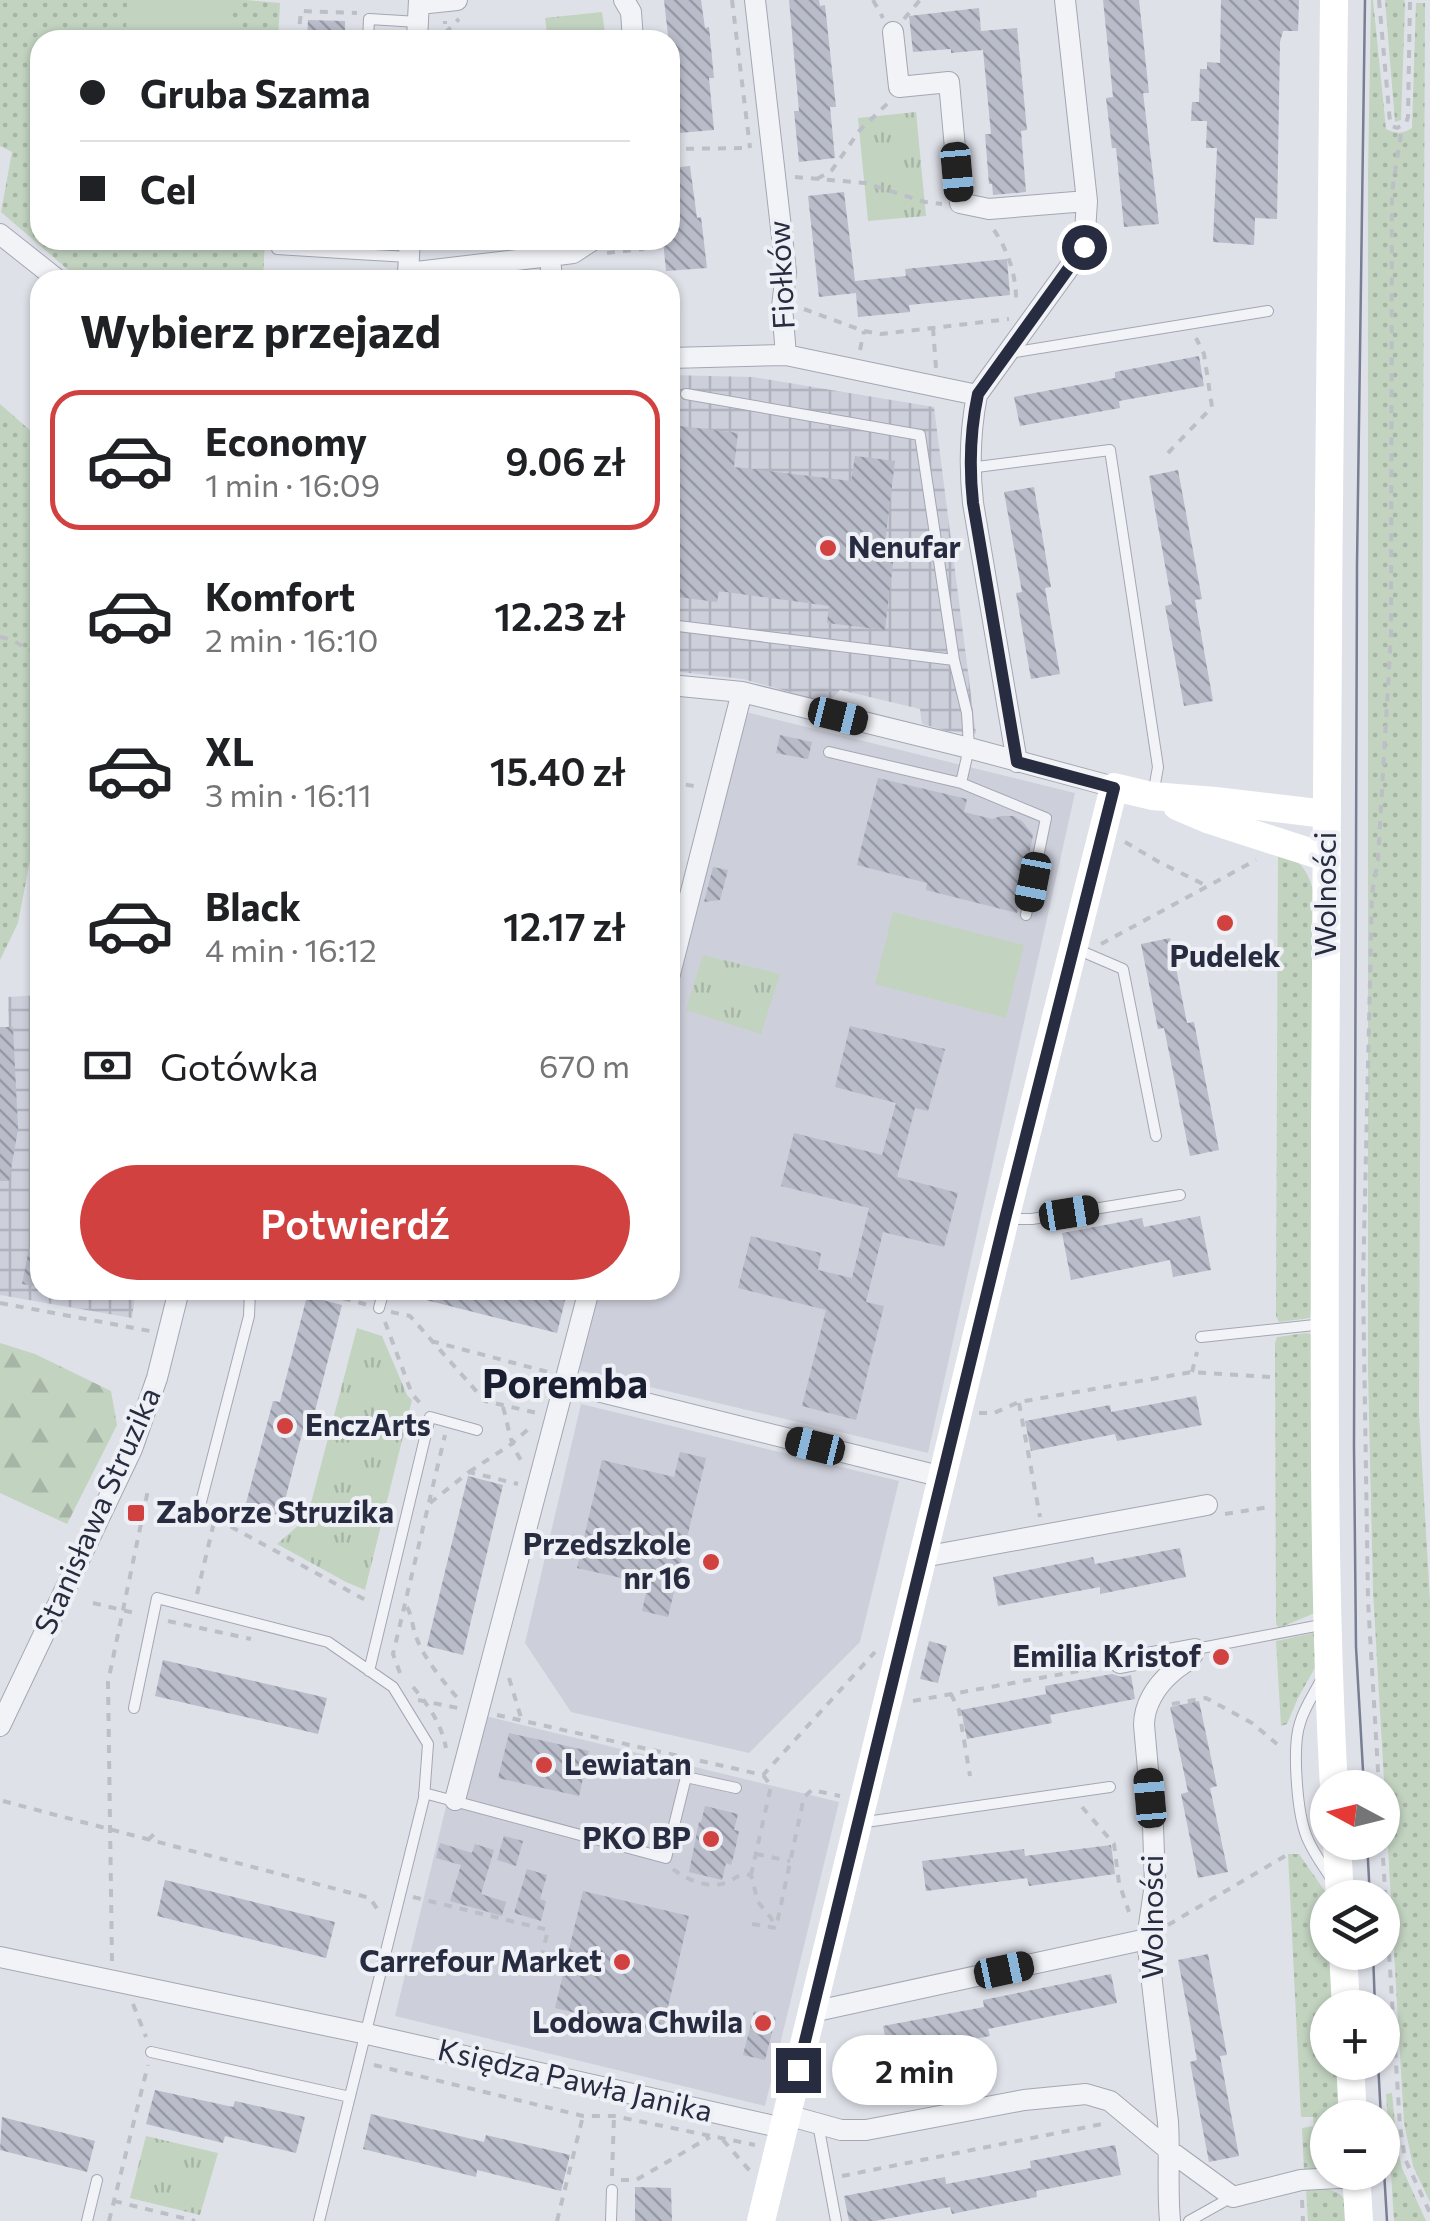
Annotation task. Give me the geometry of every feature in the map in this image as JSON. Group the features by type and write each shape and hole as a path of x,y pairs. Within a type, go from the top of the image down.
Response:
{"street":[{"path":"624,0 632,12 633,30"},
{"name":"Fiołków","path":"756,0 786,272 782,308 786,355 978,394"},
{"path":"1017,762 973,503 972,423 978,394 1084,247 1087,201 1065,0"},
{"name":"Wolności","path":"1333,1770 1327,1624 1325,1324 1334,0"},
{"path":"418,16 451,6"},
{"path":"893,32 899,87 949,82 969,205 989,209 1087,201"},
{"path":"0,234 45,270"},
{"path":"433,270 578,250"},
{"path":"550,256 551,270"},
{"path":"680,358 786,355"},
{"path":"680,686 742,692 1152,796 1326,814"},
{"path":"680,935 742,692"},
{"path":"761,2221 1005,1219 1079,950 1114,788"},
{"path":"1152,796 1210,820 1326,857"},
{"name":"Stanisława Struzika","path":"0,1726 132,1449 149,1404 177,1300"},
{"path":"455,1800 586,1300"},
{"path":"566,1380 943,1477"},
{"path":"923,1557 1207,1504"},
{"path":"1120,1663 1195,1649 1193,1657 1168,1674 1144,1712"},
{"name":"Wolności","path":"1144,1712 1155,1884 1147,1939 1168,2122 1170,2221"},
{"path":"812,2012 1147,1939"},
{"name":"Księdza Pawła Janika","path":"0,1957 841,2130 866,2130 1024,2100 1086,2094 1110,2101 1233,2196"},
{"path":"1233,2196 1310,2179"},
{"path":"1357,2190 1359,2221"}],"lane":[{"path":"368,30 369,19 418,16"},
{"path":"293,250 357,254 399,250"},
{"path":"357,250 357,254"},
{"path":"1009,353 1268,311"},
{"path":"686,394 920,435 954,660 967,713 969,748 961,782"},
{"path":"970,468 1110,450 1158,767 1152,796"},
{"path":"680,625 954,660"},
{"path":"830,752 961,782 1046,818 1026,915"},
{"path":"1079,950 1123,969 1156,1136"},
{"path":"1005,1219 1032,1219 1180,1195"},
{"path":"200,1502 249,1316 250,1300"},
{"path":"380,1308 382,1300"},
{"path":"1202,1337 1325,1324"},
{"path":"369,1671 430,1417 477,1430"},
{"path":"134,1708 158,1598 328,1642 393,1687 428,1744 424,1793 319,2221"},
{"path":"1195,1649 1327,1624"},
{"path":"1328,1666 1300,1723 1296,1744 1300,1812 1306,1836 1331,1880"},
{"path":"424,1793 666,1858 686,1778 736,1788"},
{"path":"858,1823 1110,1787"},
{"path":"151,2052 350,2098"},
{"path":"818,2123 836,2221"},
{"path":"87,2221 97,2180"},
{"path":"611,2221 612,2190"},
{"path":"1189,2221 1233,2196"}],"path":[{"path":"732,0 750,148"},
{"path":"1379,0 1390,122 1402,127"},
{"path":"1378,1770 1368,1602 1363,1282 1372,894 1378,860 1390,634 1392,192 1402,127 1408,116 1410,0"},
{"path":"299,30 301,11 366,14 369,19"},
{"path":"816,178 832,170 860,130 894,98 899,87"},
{"path":"680,149 772,148"},
{"path":"775,175 865,183 936,204 969,205 1005,246 1016,305"},
{"path":"602,250 634,250"},
{"path":"803,309 882,334 1019,318"},
{"path":"933,328 936,372"},
{"path":"858,356 864,331"},
{"path":"1168,453 1212,408 1204,354 1196,338"},
{"path":"0,637 15,640 30,652"},
{"path":"680,783 717,789"},
{"path":"1116,837 1207,886"},
{"path":"1079,950 1256,860"},
{"path":"350,1300 410,1316 485,1401 544,1415 429,1504"},
{"path":"0,1303 169,1335"},
{"path":"380,1308 412,1394 417,1398"},
{"path":"1192,1372 1202,1337"},
{"path":"431,1341 566,1380"},
{"path":"979,1413 994,1412 1019,1402 1192,1372 1270,1376"},
{"path":"1019,1402 1042,1535"},
{"path":"502,1405 510,1445 538,1488"},
{"path":"447,1757 439,1723 396,1667 394,1654 448,1422"},
{"path":"469,1472 538,1488"},
{"path":"109,2221 151,2052 119,1982 109,1830 108,1682 148,1490"},
{"path":"198,1589 215,1518 384,1610"},
{"path":"93,1603 262,1642"},
{"path":"399,1697 467,1709 442,1680 417,1639 414,1618 405,1604"},
{"path":"498,1639 522,1721"},
{"path":"763,1775 875,1652"},
{"path":"888,1704 1120,1663"},
{"path":"952,1694 959,1710 970,1776"},
{"path":"1144,1712 1206,1698 1252,1723 1278,1744"},
{"path":"478,1711 763,1775 771,1786 751,1875 758,1902 776,1928"},
{"path":"776,1928 804,1796 812,1790 844,1797"},
{"path":"3,1801 370,1898 382,1917 385,1904"},
{"path":"1082,1807 1114,1844 1124,1899 1136,1931 1147,1939 1285,1856"},
{"path":"148,1840 159,1829"},
{"path":"756,1854 791,1861"},
{"path":"666,1858 674,1872 698,1883 714,1886 741,1874 751,1875"},
{"path":"1383,1860 1404,2158 1430,2213"},
{"path":"413,1897 548,1930 542,1955"},
{"path":"752,1924 776,1928"},
{"path":"359,2061 582,2116 614,2116 760,2146"},
{"path":"557,2221 582,2116"},
{"path":"614,2116 612,2180 636,2180 712,2136"},
{"path":"828,2178 1131,2118"},
{"path":"721,2138 753,2174"},
{"path":"114,2202 195,2221"}],"shaded area":[{"path":"680,375 753,377 934,407 976,734 922,724 920,709 840,690 828,703 743,679 680,672"},
{"path":"742,711 1075,793 928,1453 574,1369 591,1300 680,1300 680,948"},
{"path":"30,996 30,1300 135,1300 132,1318 0,1295 0,1042 9,1041 8,997"},
{"name":"Przedszkole nr 16","path":"581,1404 899,1481 860,1642 749,1753 571,1712 525,1643"},
{"path":"469,1712 839,1802 765,2106 395,2016"}],"green space":[{"path":"0,0 280,3 279,30 30,30 30,237 1,212 12,152 0,146"},
{"path":"127,0 233,0 232,30 126,30"},
{"path":"1371,0 1386,129 1396,132 1412,128 1416,3 1425,3 1419,1413 1430,1601 1430,2202 1413,2166 1404,2123 1400,1990 1396,1990 1395,1970 1400,1970 1400,1880 1390,1880 1389,1860 1400,1860 1400,1770 1383,1770 1373,1591 1368,1370"},
{"path":"1385,0 1404,0 1405,4 1401,120 1395,122"},
{"path":"602,12 605,30 547,30 545,18"},
{"path":"916,112 926,216 868,221 858,118"},
{"path":"45,250 264,250 264,270 68,270"},
{"path":"0,404 30,430 30,860 18,923 0,960"},
{"path":"1278,849 1303,868 1315,898 1312,1307 1310,1318 1279,1322 1276,1316"},
{"path":"893,912 1024,945 1006,1018 875,984"},
{"path":"703,955 780,974 761,1034 686,1010"},
{"path":"357,1328 382,1336 412,1400 365,1590 277,1544 307,1518"},
{"path":"1313,1334 1315,1613 1279,1628 1275,1343 1277,1337"},
{"path":"0,1343 35,1354 111,1391 117,1425 67,1524 0,1493"},
{"path":"1314,1633 1316,1666 1287,1724 1281,1726 1276,1641"},
{"path":"1288,1854 1299,1854 1317,1880 1310,1880 1310,1970 1334,1970 1335,1990 1310,1990 1310,2080 1340,2080 1341,2100 1310,2100 1310,2117 1301,2117"},
{"path":"1310,2127 1310,2170 1304,2171 1302,2128"},
{"path":"146,2136 218,2153 200,2215 130,2198"},
{"path":"1400,2159 1426,2221 1394,2221 1392,2190 1400,2190"},
{"path":"1306,2189 1328,2190 1343,2197 1348,2221 1308,2221"}],"building":[{"path":"664,0 701,0 705,28 709,27 714,130 680,133 680,30 667,30"},
{"path":"789,0 819,0 820,6 825,5 836,107 830,107 835,158 799,162 794,111 799,111"},
{"path":"1103,0 1139,0 1149,93 1143,93 1159,224 1124,227 1106,98 1113,97"},
{"path":"1221,0 1299,0 1298,31 1283,31 1280,42 1277,219 1255,218 1254,245 1213,242 1217,148 1206,148 1207,121 1191,121 1192,102 1199,102 1200,69 1207,69 1207,62 1220,63"},
{"path":"979,8 981,31 1017,28 1027,130 1021,131 1026,192 993,195 989,184 985,134 991,134 983,50 913,52 909,16"},
{"path":"308,20 345,21 345,30 308,30"},
{"path":"690,166 707,268 666,270 664,250 680,250 680,167"},
{"path":"844,192 855,281 906,276 905,269 1007,259 1010,295 909,305 910,312 858,317 856,293 819,297 808,196"},
{"path":"1199,356 1204,386 1119,401 1120,408 1020,426 1014,397 1115,378 1115,372"},
{"path":"680,426 738,433 734,467 851,481 855,456 895,461 885,544 895,546 885,630 827,623 829,606 719,591 717,602 680,597"},
{"path":"1178,470 1202,599 1195,600 1213,701 1184,706 1165,606 1172,604 1149,476"},
{"path":"1034,487 1051,587 1045,588 1060,674 1031,679 1016,593 1022,592 1004,492"},
{"path":"780,735 812,742 808,759 776,753"},
{"path":"878,778 967,799 964,812 992,819 1013,816 1022,821 1033,835 1020,879 1024,880 1017,913 926,890 927,883 857,865"},
{"path":"713,867 728,870 720,900 704,902"},
{"path":"1170,938 1187,1023 1194,1022 1219,1150 1190,1156 1164,1028 1158,1029 1141,944"},
{"path":"850,1026 945,1049 928,1111 915,1108 897,1177 958,1193 944,1247 883,1232 866,1302 884,1306 856,1420 802,1406 826,1310 738,1288 751,1236 821,1253 818,1270 852,1278 869,1208 781,1186 794,1133 882,1155 896,1103 835,1087"},
{"path":"0,1027 13,1027 18,1129 9,1181 0,1181"},
{"path":"1200,1216 1211,1270 1173,1277 1170,1260 1071,1280 1062,1233 1142,1218 1144,1227"},
{"path":"30,1244 30,1285 22,1284"},
{"path":"306,1300 342,1305 315,1411 308,1410 281,1516 245,1507 273,1401 280,1402"},
{"path":"426,1300 565,1300 557,1333"},
{"path":"1196,1396 1202,1425 1117,1441 1115,1434 1031,1451 1025,1421 1110,1405 1111,1412"},
{"path":"680,1452 706,1458 668,1617 642,1611 648,1584 577,1568 602,1460 674,1477"},
{"path":"468,1476 503,1485 463,1655 427,1646"},
{"path":"1180,1548 1186,1577 1100,1594 1100,1587 998,1606 993,1577 1093,1557 1095,1564"},
{"path":"929,1641 947,1646 938,1683 920,1679"},
{"path":"163,1660 327,1698 318,1734 155,1696"},
{"path":"1112,1674 1131,1675 1135,1699 1050,1715 1052,1723 967,1739 961,1710 1046,1694 1045,1686"},
{"path":"1199,1701 1217,1786 1210,1788 1228,1872 1198,1878 1181,1794 1188,1792 1170,1707"},
{"name":"Lewiatan","path":"509,1733 589,1751 579,1796 498,1778"},
{"path":"705,1806 738,1814 734,1855 731,1865 726,1863 722,1880 689,1872"},
{"path":"504,1836 523,1841 516,1866 497,1860"},
{"path":"440,1843 472,1853 475,1844 494,1850 481,1894 506,1902 502,1916 450,1901 461,1865 436,1858"},
{"path":"1111,1845 1115,1874 1029,1886 1027,1878 926,1891 922,1861 1024,1849 1025,1856"},
{"path":"527,1869 547,1875 540,1899 546,1901 541,1921 514,1913"},
{"path":"165,1880 335,1922 326,1958 157,1916"},
{"name":"Carrefour Market","path":"583,1891 689,1916 662,2033 555,2008"},
{"path":"1208,1954 1227,2055 1220,2056 1239,2156 1209,2162 1190,2062 1197,2060 1178,1960"},
{"path":"1111,1974 1117,2003 988,2029 990,2036 889,2055 883,2026 984,2007 983,2000"},
{"path":"754,2011 776,2017 765,2060 743,2055"},
{"path":"155,2090 233,2107 235,2101 305,2117 296,2153 225,2136 223,2143 146,2124"},
{"path":"371,2114 484,2142 486,2135 570,2155 561,2191 477,2170 476,2177 363,2149"},
{"path":"2,2117 95,2141 87,2172 0,2150"},
{"path":"1115,2145 1121,2175 1036,2191 1037,2197 952,2214 950,2207 875,2221 849,2221 844,2196 945,2177 946,2184 1031,2168 1030,2161"},
{"path":"635,2187 671,2188 672,2221 635,2221"}],"tram line":[{"path":"1363,1770 1356,1647 1354,1447 1357,564 1365,0"},
{"path":"1368,1860 1369,1880"},
{"path":"1374,1970 1374,1990"},
{"path":"1379,2080 1380,2100"},
{"path":"1385,2190 1387,2221"}],"place":[{"name":"Nenufar","path":"828,548"},
{"name":"Pudelek","path":"1225,923"},
{"name":"EnczArts","path":"285,1426"},
{"name":"Zaborze Struzika","path":"136,1513"},
{"name":"Przedszkole nr 16","path":"711,1562"},
{"name":"Emilia Kristof","path":"1221,1657"},
{"name":"Lewiatan","path":"544,1765"},
{"name":"PKO BP","path":"711,1839"},
{"name":"Carrefour Market","path":"622,1962"},
{"name":"Lodowa Chwila","path":"763,2023"}],"district":[{"name":"Poremba","path":"565,1384"}],"route":[{"path":"798,2070 1114,788 1017,762 970,468 978,394 1084,247"}]}
